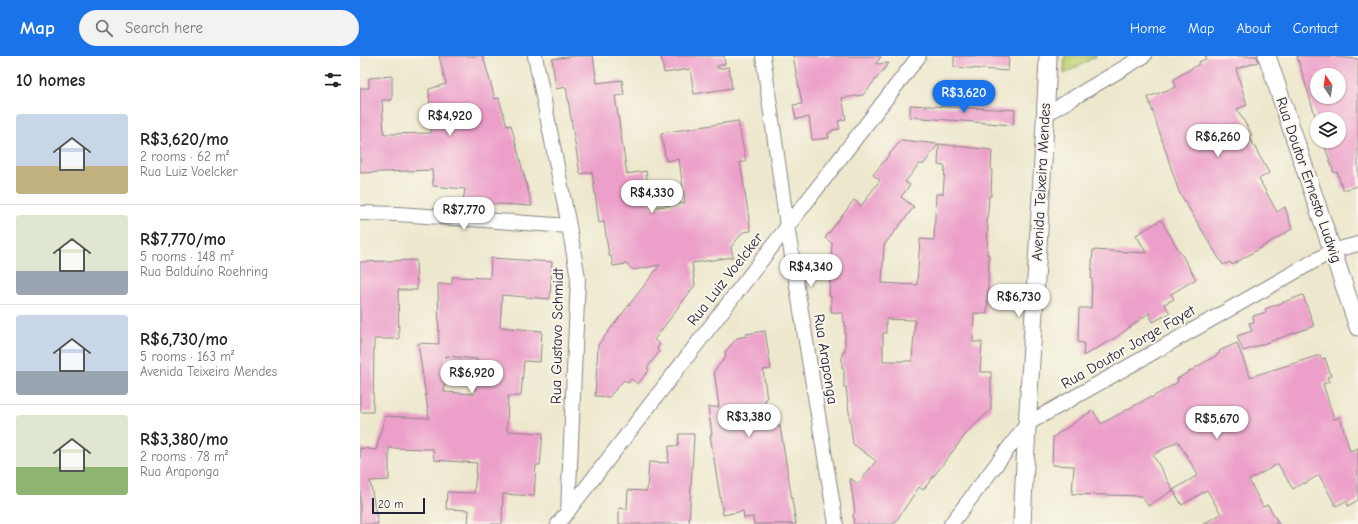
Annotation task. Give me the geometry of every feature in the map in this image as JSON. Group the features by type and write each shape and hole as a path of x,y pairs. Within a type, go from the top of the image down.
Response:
{"street":[{"name":"Rua Gustavo Schmidt","path":"535,56 578,278 568,517"},
{"name":"Rua Araponga","path":"763,56 787,226 836,524"},
{"name":"Rua Luiz Voelcker","path":"558,524 568,517 787,226 919,56"},
{"name":"Avenida Teixeira Mendes","path":"1022,524 1046,114 1048,56"},
{"path":"1046,114 1144,56"},
{"name":"Rua Doutor Ernesto Ludwig","path":"1267,56 1358,327"},
{"path":"360,213 398,214 569,226"},
{"name":"Rua Doutor Jorge Fayet","path":"951,524 1027,424 1332,251 1358,244"}],"green space":[{"path":"1065,56 1097,56 1064,74"}],"building":[{"path":"439,56 483,56 495,99 499,98 507,126 511,125 532,206 463,202 465,189 433,186 432,170 360,173 360,88 369,88 369,78 392,76 392,100 382,100 384,134 431,133 429,89 446,84"},
{"path":"575,56 593,56 597,83 622,80 624,95 615,96 627,174 646,171 651,208 685,203 679,159 666,161 661,133 738,121 746,162 740,162 751,231 743,232 731,247 733,257 692,263 695,285 654,340 660,344 657,349 659,352 647,368 649,370 638,384 631,379 628,383 624,380 609,397 595,396 598,345 660,265 633,270 626,264 613,266 611,256 609,256 604,222 599,223 592,172 580,174 566,87 556,89 552,59"},
{"path":"661,56 724,56 725,64 717,66 718,69 729,67 732,88 694,94 690,69 664,73"},
{"path":"793,56 881,56 876,64 889,63 863,95 842,98 846,119 838,121 840,129 832,130 832,132 828,133 829,138 812,140 809,117 796,119 793,105 802,104"},
{"path":"954,56 1009,56 1008,71 954,67"},
{"path":"1205,56 1257,56 1258,62 1236,69 1247,105 1237,109 1252,135 1249,137 1269,173 1259,179 1277,212 1285,207 1292,229 1232,265 1230,262 1223,265 1179,192 1148,97 1176,87 1174,79 1206,59"},
{"path":"1297,56 1335,56 1358,59 1358,186 1343,190 1337,172 1334,173 1325,148 1346,148 1346,112 1314,112 1312,104 1346,104 1346,68 1310,68 1310,99"},
{"path":"910,105 1015,110 1013,125 910,117"},
{"path":"901,140 938,144 924,164 919,164 905,182 910,185 901,197 914,207 884,245 882,283 917,285 920,239 934,240 936,194 943,194 945,166 938,165 939,144 992,150 991,196 989,196 987,226 987,255 989,255 987,314 974,313 973,342 982,342 980,372 991,372 991,410 969,430 923,490 919,487 894,524 854,524 853,515 855,512 850,478 858,484 876,461 853,444 846,387 844,387 844,368 842,368 842,353 845,352 845,322 843,322 843,313 831,312 831,296 829,296 832,243 825,238 854,200 861,206 880,180 873,175","holes":["886,319 915,320 912,361 883,361 883,333 886,333"]},
{"path":"1161,220 1196,279 1171,294 1174,299 1164,304 1170,313 1153,322 1149,313 1115,338 1083,356 1084,343 1078,342 1079,308 1091,308 1093,250 1147,253 1136,235"},
{"path":"491,258 552,262 550,299 502,295 500,327 542,331 540,362 524,361 521,396 508,396 507,431 543,433 540,465 536,465 534,496 503,494 502,524 468,524 469,510 446,509 447,492 474,493 477,463 434,460 433,449 389,448 389,480 370,481 378,524 360,524 360,448 376,450 385,416 429,418 418,343 439,344 438,284 452,284 452,277 490,278","holes":["446,356 477,359 475,394 444,392"]},
{"path":"416,260 417,290 398,290 399,339 374,339 373,412 360,412 360,262"},
{"path":"1303,295 1314,326 1243,351 1237,336 1252,331 1249,323 1254,322 1253,316 1266,312 1265,309"},
{"path":"765,331 771,369 763,370 769,428 780,426 796,524 754,524 753,517 744,518 743,511 723,515 710,435 712,435 708,407 719,407 714,371 726,357 725,352 737,338 747,336 746,334"},
{"path":"1237,343 1250,377 1320,355 1321,359 1325,358 1331,376 1327,377 1329,382 1323,384 1334,419 1340,417 1350,451 1358,448 1358,500 1348,506 1346,501 1336,506 1319,475 1293,489 1278,464 1249,480 1263,507 1268,505 1279,524 1203,524 1221,514 1207,490 1182,505 1173,490 1148,506 1142,496 1072,494 1074,466 1052,465 1053,437 1093,410 1101,424 1178,382 1177,379 1220,353 1219,351","holes":["1178,441 1198,475 1173,490 1153,455"]},
{"path":"679,434 694,434 689,524 619,524 619,508 627,509 628,490 647,491 649,462 668,463 669,446 678,446"}]}
